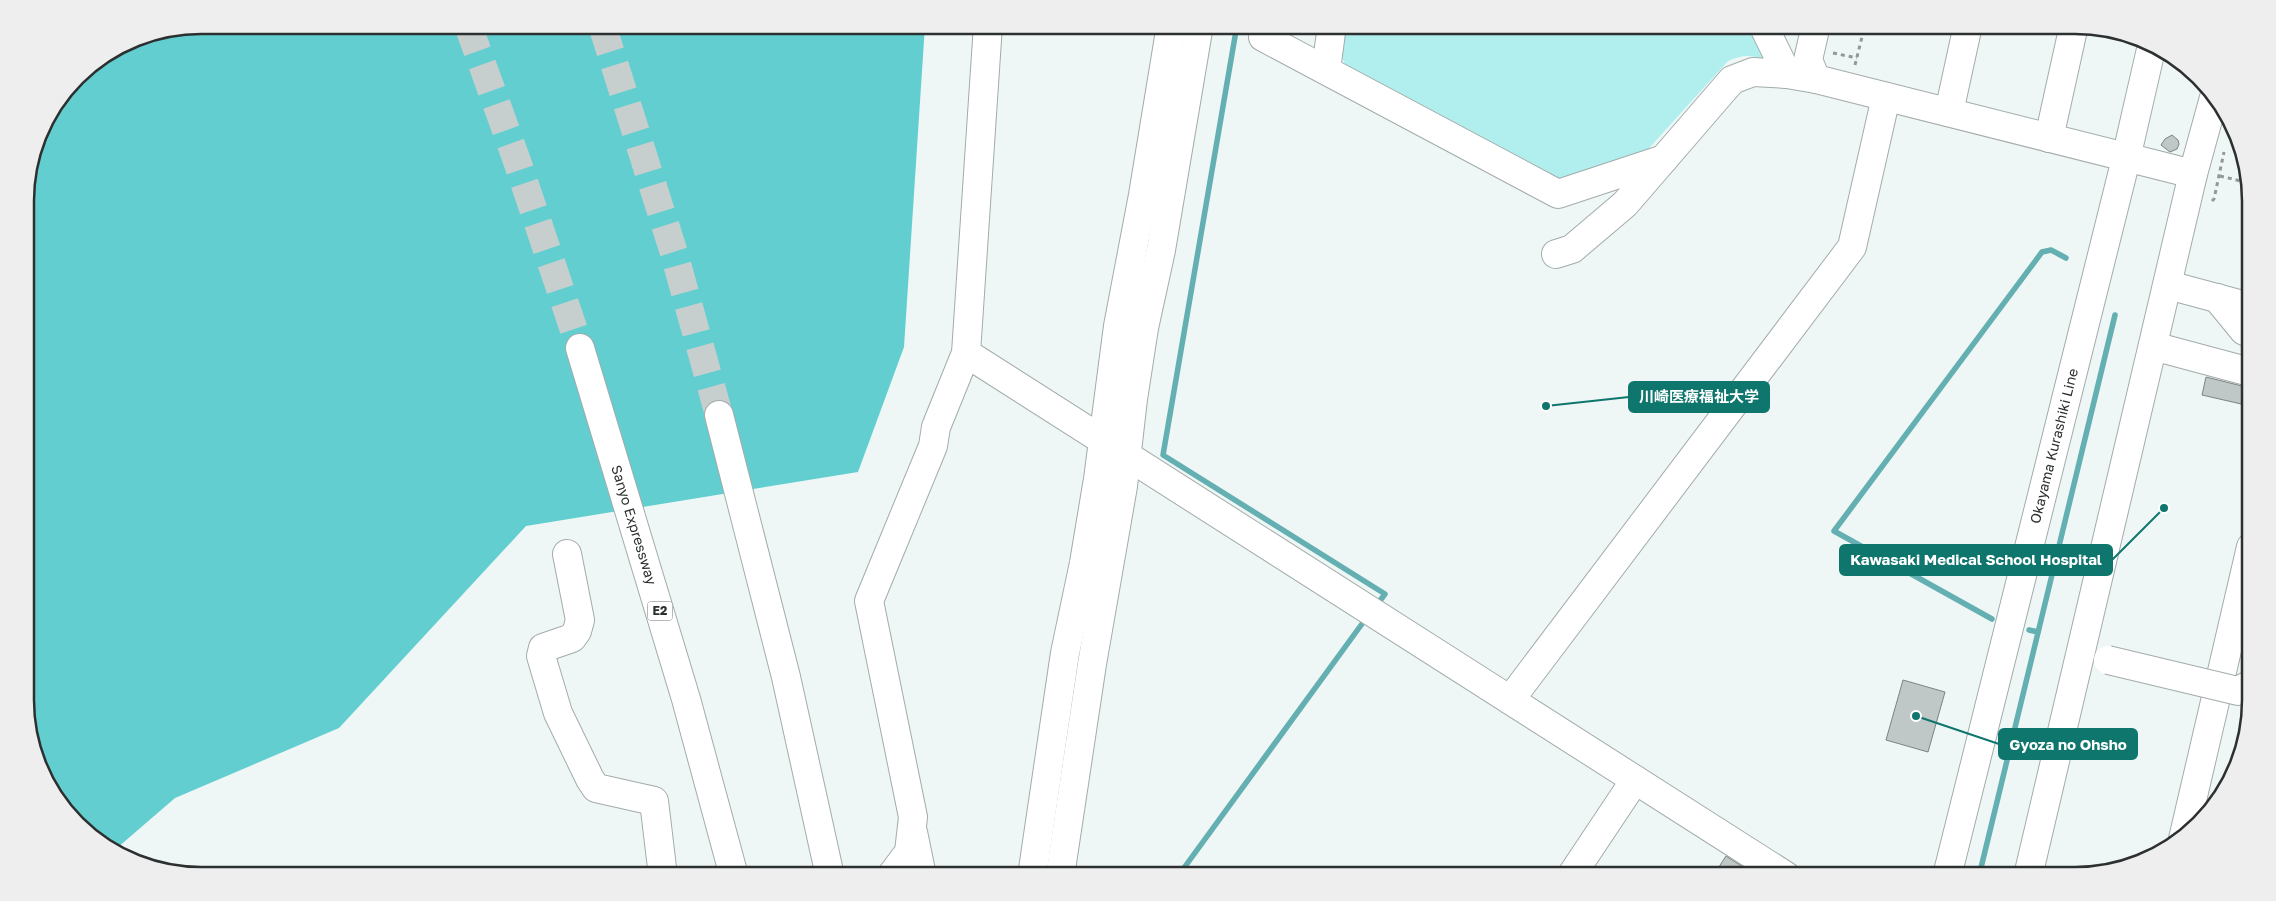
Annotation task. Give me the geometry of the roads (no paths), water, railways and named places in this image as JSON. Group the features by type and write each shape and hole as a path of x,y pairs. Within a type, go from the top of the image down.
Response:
{"main road":[{"path":"898,867 909,852 914,817 869,601 933,446 936,427 966,353 987,34"},
{"path":"1033,867 1065,653 1084,563 1118,326 1143,195 1170,34"},
{"path":"1061,867 1127,456 1143,337 1162,250 1198,34"},
{"path":"1326,70 1331,34"},
{"path":"1768,34 1788,74"},
{"path":"1814,34 1808,60 1816,79"},
{"path":"1949,112 1966,34"},
{"path":"2049,138 2072,34"},
{"path":"1263,37 1558,194 1664,159"},
{"name":"Okayama Kurashiki Line","path":"1949,867 2150,52"},
{"path":"1556,254 1572,249 1626,204 1732,80 1753,72 1788,74 1816,79 2126,157 2207,175"},
{"path":"1510,700 1852,247 1886,97"},
{"path":"2030,867 2168,285 2207,175 2214,108"},
{"path":"2168,285 2242,305"},
{"path":"2217,298 2242,329"},
{"path":"2153,346 2242,370"},
{"name":"Sanyo Expressway","path":"580,348 686,700 732,867"},
{"path":"966,353 1772,867"},
{"path":"719,416 786,678 828,867"},
{"path":"567,554 580,620 577,631 572,638 542,648 541,656 558,713 596,788 654,801 662,867"},
{"path":"2187,824 2242,582"},
{"path":"2082,653 2238,691 2242,689"},
{"path":"1578,867 1635,780"},
{"path":"913,832 920,867"}],"waterway":[{"path":"1235,34 1163,455 1385,594 1376,606"},
{"path":"1992,619 1834,531 2042,252 2051,250 2066,258"},
{"path":"1981,867 2115,315"},
{"path":"1185,867 1367,617"},
{"path":"2029,630 2038,632"}],"tunnel":[{"path":"471,34 517,161 580,348"},
{"path":"605,34 674,253 719,415"}],"place":[{"name":"川崎医療福祉大学","path":"1546,406"},
{"name":"Kawasaki Medical School Hospital","path":"2164,508"},
{"name":"Gyoza no Ohsho","path":"1916,716"}]}
